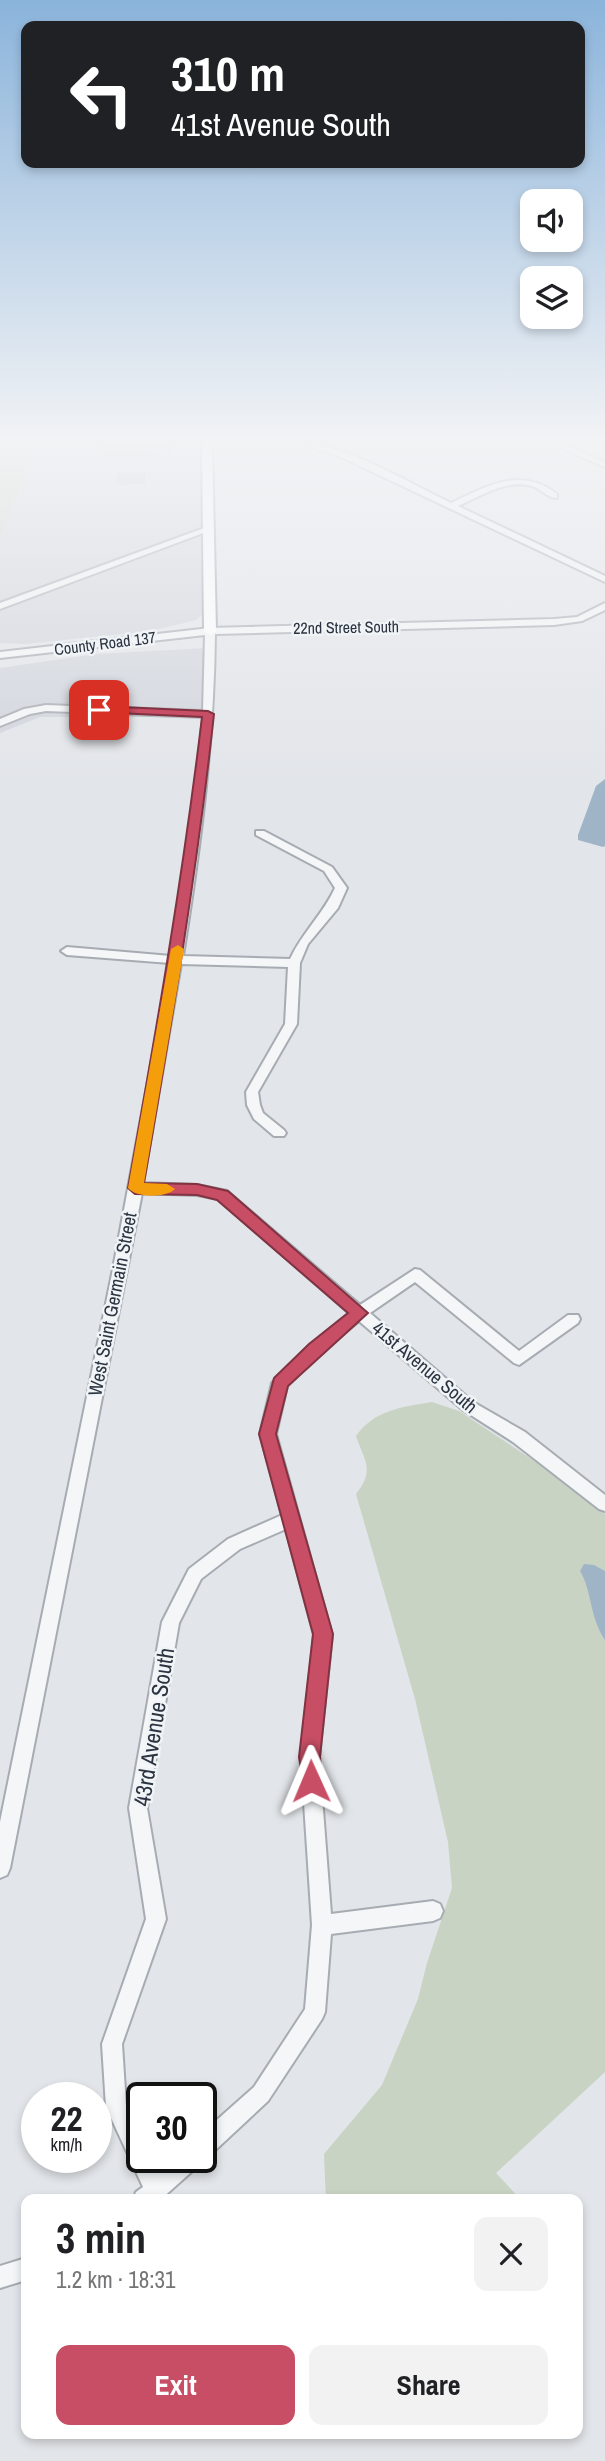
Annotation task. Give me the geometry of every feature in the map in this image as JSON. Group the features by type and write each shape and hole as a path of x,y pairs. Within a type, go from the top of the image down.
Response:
{"main road":[{"name":"West Saint Germain Street","path":"210,558 210,631"}],"street":[{"path":"0,606 131,558"},
{"path":"560,558 605,579"},
{"name":"22nd Street South","path":"210,631 554,622 579,619 605,606"},
{"name":"County Road 137","path":"0,655 210,631"},
{"name":"West Saint Germain Street","path":"0,1868 135,1188 176,960 194,836 211,686 210,631"},
{"path":"0,723 28,711 46,708 208,714"},
{"path":"260,833 328,869 341,888 332,908 303,943 294,963 291,1024 252,1092 251,1103 262,1122 279,1133"},
{"path":"67,951 176,960 294,963"},
{"name":"41st Avenue South","path":"135,1188 197,1190 222,1195 468,1406 519,1437 605,1504"},
{"path":"217,2134 261,2094 315,2012 322,1925 310,1757 323,1634 268,1434 280,1383 315,1349 359,1313 415,1274 519,1359 573,1319"},
{"name":"43rd Avenue South","path":"150,2194 116,2107 112,2044 156,1919 138,1808 171,1622 195,1574 234,1544 291,1519"},
{"path":"322,1925 433,1911"},
{"path":"151,2194 174,2173"},
{"path":"0,2277 21,2271"}],"shaded area":[{"path":"0,558 205,558 205,606 203,614 196,620 151,631 25,644 0,643"},
{"path":"208,648 205,717 40,717 0,733 0,668 96,654"}],"green space":[{"path":"432,1402 459,1411 560,1478 605,1514 605,2072 496,2173 515,2194 326,2194 324,2154 382,2085 418,1999 452,1888 448,1842 415,1699 356,1494 367,1472 356,1436 371,1420 380,1415"}],"water":[{"path":"605,779 603,847 578,840 578,835 596,786"},
{"path":"584,1564 594,1565 605,1571 605,1640 596,1622 587,1586 580,1571"}],"slow traffic":[{"path":"167,1189 135,1188 178,949"}],"route":[{"path":"99,710 208,714 176,960 135,1188 197,1190 222,1195 359,1313 315,1349 280,1383 268,1434 323,1634 310,1757 311,1781"}]}
